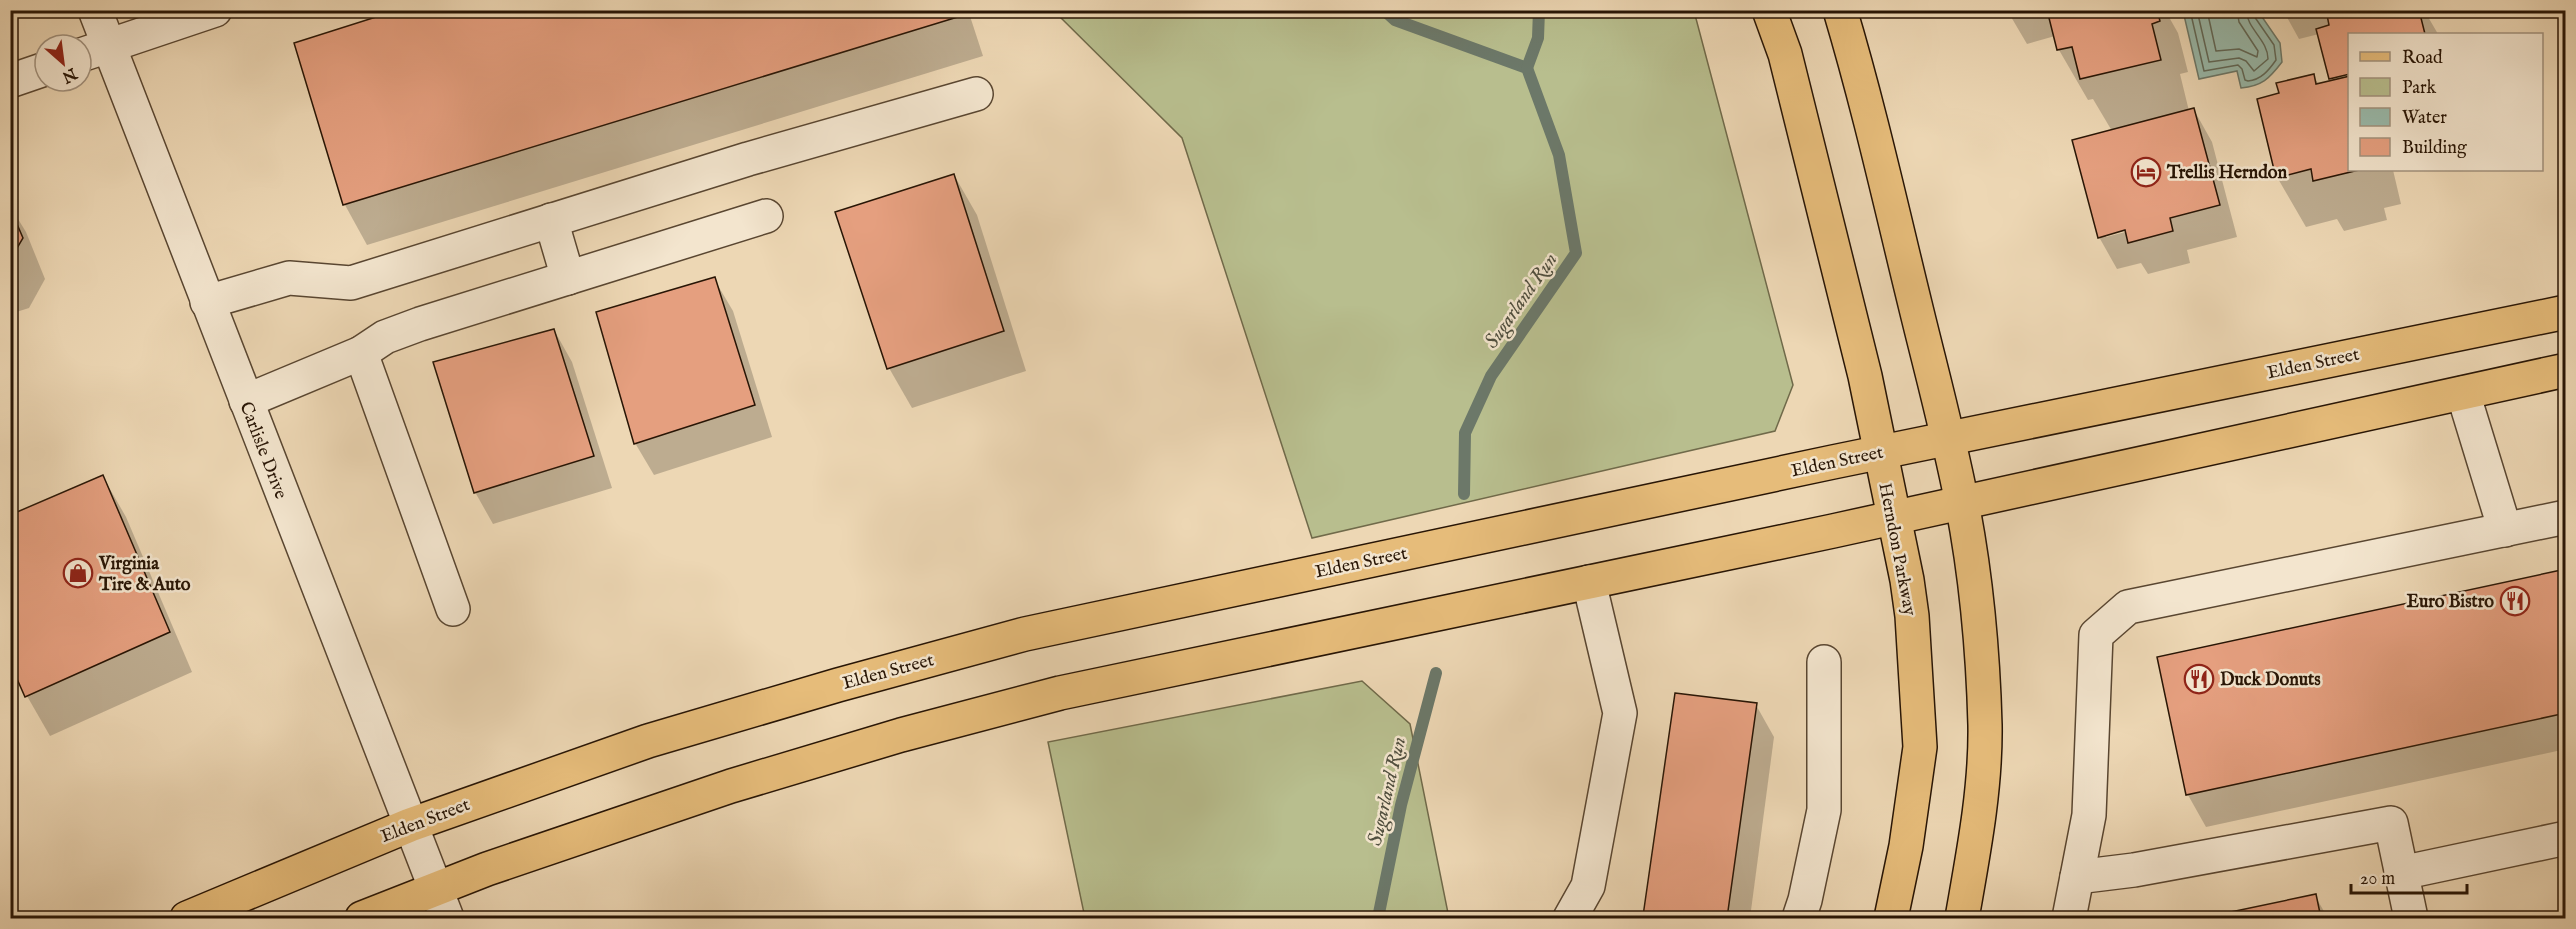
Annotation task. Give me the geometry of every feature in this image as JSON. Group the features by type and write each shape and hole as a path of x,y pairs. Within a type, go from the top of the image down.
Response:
{"main road":[{"name":"Herndon Parkway","path":"1769,10 1788,65 1865,376 1912,616 1920,747 1906,846 1891,918"},
{"path":"1840,10 1860,79 1947,438 1962,503 1972,565 1982,661 1985,727 1973,855 1962,918"},
{"name":"Elden Street","path":"187,918 410,825 648,741 849,682 1025,634 1947,438 2565,312"},
{"path":"362,918 435,888 731,786 901,735 1060,693 1962,503 2565,370"}],"street":[{"name":"Carlisle Drive","path":"95,10 95,50 207,302 447,918"},
{"path":"95,50 215,10"},
{"path":"10,81 33,73"},
{"path":"207,302 289,278 351,283 748,159 976,94"},
{"path":"246,401 361,353 385,337 420,324 766,216"},
{"path":"551,220 568,278"},
{"path":"361,353 453,609"},
{"path":"2463,393 2505,530"},
{"path":"2069,918 2089,815 2096,635 2128,607 2565,517"},
{"path":"1570,918 1588,886 1620,713 1589,582"},
{"path":"1799,918 1824,810 1824,662"},
{"path":"2077,877 2134,870 2391,823 2411,918"},
{"path":"2401,873 2565,838"}],"green space":[{"path":"1054,11 1694,11 1793,385 1775,431 1312,538 1182,138"},
{"path":"1362,681 1410,724 1449,918 1085,918 1048,742"}],"water":[{"path":"2183,11 2258,11 2280,43 2282,62 2264,81 2248,87 2241,88 2237,71 2199,79"}],"building":[{"path":"398,10 959,10 961,16 343,205 294,43"},
{"path":"2047,10 2157,10 2160,21 2152,24 2161,60 2080,79 2072,47 2057,50"},
{"path":"2326,10 2419,10 2425,33 2348,33 2348,74 2329,79 2316,29 2329,25"},
{"path":"2557,10 2566,10 2566,55"},
{"path":"2314,74 2316,84 2348,76 2348,171 2355,171 2313,181 2311,169 2276,178 2257,99 2279,93 2276,83"},
{"name":"Trellis Herndon","path":"2194,108 2220,205 2170,218 2173,231 2128,243 2125,230 2098,238 2072,140"},
{"path":"954,174 1004,331 887,369 835,212"},
{"path":"10,208 23,238 10,260"},
{"path":"715,277 755,405 634,444 596,312"},
{"path":"554,329 594,456 474,493 433,362"},
{"name":"Virginia Tire & Auto","path":"103,475 170,632 25,697 10,663 10,515"},
{"path":"2566,569 2566,713 2186,795 2157,657"},
{"path":"1675,693 1757,703 1727,918 1643,916"},
{"path":"2316,894 2321,918 2202,918"}],"waterway":[{"name":"Sugarland Run","path":"1384,10 1395,20 1527,68 1559,155 1576,253 1491,376 1465,433 1464,494"},
{"path":"1527,68 1538,38 1539,10"},
{"name":"Sugarland Run","path":"1378,918 1401,805 1436,673"}],"place":[{"name":"Trellis Herndon","path":"2146,172"},
{"name":"Virginia Tire & Auto","path":"78,573"},
{"name":"Euro Bistro","path":"2515,601"},
{"name":"Duck Donuts","path":"2199,679"}]}
